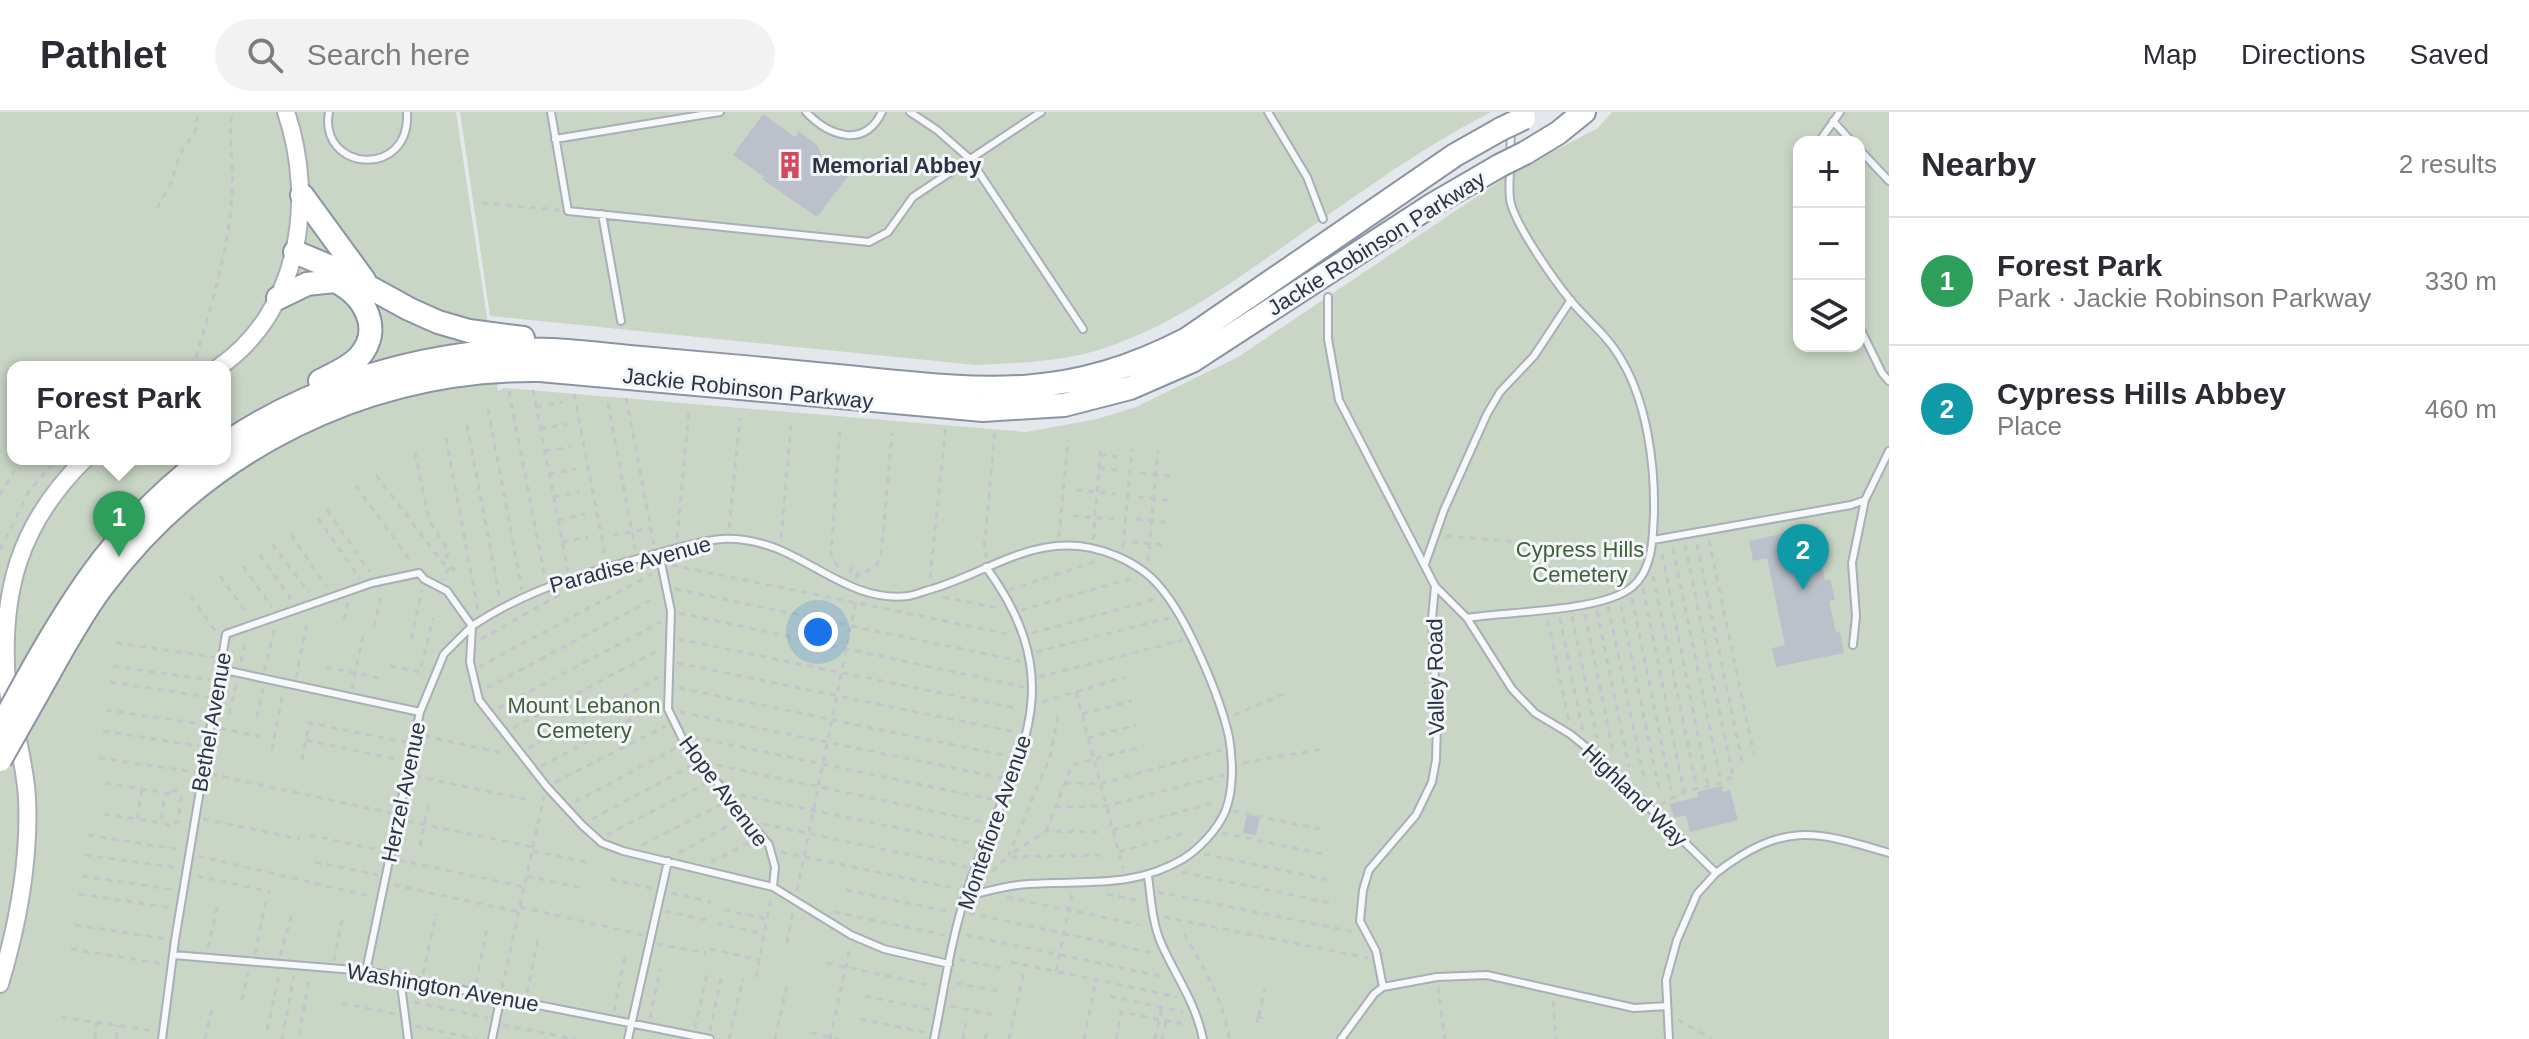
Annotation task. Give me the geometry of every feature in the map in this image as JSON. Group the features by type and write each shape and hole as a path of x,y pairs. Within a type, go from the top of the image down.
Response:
{"highway":[{"name":"Jackie Robinson Parkway","path":"231,440 274,415 344,384 419,363 498,350 603,354 964,388 1032,388 1079,380 1145,359 1187,339 1442,164 1518,127 1558,133 1584,112"},
{"name":"Jackie Robinson Parkway","path":"231,463 309,418 357,398 409,382 527,369 983,410 1064,405 1130,388 1192,361 1432,205 1499,166 1518,127"},
{"path":"302,195 367,285"},
{"path":"293,258 367,285 409,309 451,327 528,338 603,354"},
{"path":"274,415 312,385 351,363 365,347 370,327 365,306 351,290 293,258"},
{"path":"278,298 307,284 334,281"},
{"name":"Jackie Robinson Parkway","path":"0,760 72,601 108,550 147,508 197,465"},
{"name":"Jackie Robinson Parkway","path":"0,728 101,588 137,544 173,508 228,465"}],"street":[{"path":"227,361 254,333 278,298 293,258 302,195 286,112"},
{"path":"0,984 16,923 27,847 27,795 7,685 3,619 11,573 22,542 38,513 62,481 79,465"}],"lane":[{"path":"329,112 328,129 333,141 351,157 363,160 376,160 397,147 404,137 407,112"},
{"path":"551,112 568,211 869,242 888,232 913,197 1041,112"},
{"path":"555,139 720,112"},
{"path":"806,112 825,128 844,135 863,134 876,124 882,112"},
{"path":"910,112 937,130 970,159 1083,329"},
{"path":"1268,112 1307,177 1323,219"},
{"path":"1823,136 1840,112"},
{"path":"1833,121 1847,136"},
{"path":"1467,618 1596,603 1607,599 1630,588 1640,576 1656,539 1655,475 1636,388 1609,341 1571,300 1517,219 1510,201 1518,127"},
{"path":"1865,155 1889,181"},
{"path":"602,214 621,321"},
{"name":"Valley Road","path":"1328,297 1328,339 1339,400 1435,586 1432,619 1437,723 1432,782 1416,815 1369,870 1363,890 1360,921 1376,951 1383,987"},
{"path":"1425,566 1434,535 1487,414 1500,392 1534,356 1571,300"},
{"path":"1865,338 1889,381"},
{"path":"1853,645 1856,616 1852,563 1865,500 1889,451"},
{"path":"1656,539 1865,500"},
{"name":"Paradise Avenue","path":"472,626 502,607 546,586 636,559 728,540 749,540 779,550 870,594 907,596 1022,552 1058,545 1092,547 1119,557 1147,575 1167,596 1190,638 1223,720 1230,748 1232,769 1225,810 1213,831 1192,852 1148,876 1113,883 1024,884 966,893"},
{"name":"Hope Avenue","path":"658,554 671,614 669,709 684,744 748,818 770,849 775,867 773,887"},
{"name":"Montefiore Avenue","path":"934,1037 966,893 1020,759 1030,708 1030,654 1015,611 988,566"},
{"path":"422,576 447,591 472,626 472,671 479,700 547,787 598,840 627,852 773,887 852,935 884,949 950,961"},
{"name":"Bethel Avenue","path":"162,1036 226,634 380,581 422,576"},
{"name":"Highland Way","path":"1435,586 1467,618 1512,689 1535,713 1586,747 1716,873"},
{"name":"Herzel Avenue","path":"366,971 420,712 444,654 472,626"},
{"path":"220,669 420,712"},
{"path":"1669,1039 1666,980 1677,940 1697,894 1716,873 1740,855 1764,843 1808,833 1837,837 1889,853"},
{"path":"628,1039 667,861"},
{"path":"1148,876 1160,941 1198,1015 1203,1039"},
{"name":"Washington Avenue","path":"173,955 366,971 709,1039"},
{"path":"1341,1039 1374,994 1383,987 1437,977 1487,975 1634,1008 1667,1006"},
{"path":"400,977 408,1039"},
{"path":"492,1039 501,996"}],"path":[{"path":"157,208 171,183 180,154 196,129 198,112"},
{"path":"193,361 222,261 232,194 232,112"},
{"path":"482,203 568,211"},
{"path":"533,390 569,579"},
{"path":"509,391 546,586"},
{"path":"574,394 608,567"},
{"path":"626,398 658,554"},
{"path":"536,407 563,402"},
{"path":"608,403 636,559"},
{"path":"488,409 524,596"},
{"path":"676,550 689,410"},
{"path":"728,540 740,418"},
{"path":"540,429 567,424"},
{"path":"467,425 502,607"},
{"path":"779,550 791,425"},
{"path":"929,590 946,425"},
{"path":"787,943 855,603 850,573 836,566 831,555 840,427"},
{"path":"988,566 984,550 995,431"},
{"path":"857,575 876,566 881,556 892,433"},
{"path":"446,438 480,621"},
{"path":"1058,545 1068,440"},
{"path":"1092,547 1101,444"},
{"path":"545,451 571,447"},
{"path":"1004,591 1119,557 1132,449"},
{"path":"920,593 1015,611 1147,575 1158,450"},
{"path":"415,452 429,520 449,552 443,563"},
{"path":"1100,455 1119,457"},
{"path":"0,495 18,465"},
{"path":"0,550 29,491 52,465"},
{"path":"1099,468 1118,470"},
{"path":"549,474 576,469"},
{"path":"1140,473 1171,476"},
{"path":"376,475 443,563 460,573"},
{"path":"356,486 422,576 411,639"},
{"path":"1076,490 1116,494"},
{"path":"553,497 580,492"},
{"path":"1138,497 1168,500"},
{"path":"327,510 380,581 374,627"},
{"path":"558,520 585,514"},
{"path":"1073,516 1114,519"},
{"path":"318,518 364,586"},
{"path":"1136,519 1166,522"},
{"path":"613,535 651,528"},
{"path":"1707,530 1754,755"},
{"path":"1694,532 1743,767"},
{"path":"1651,809 1684,792 1721,783 1735,775 1683,534"},
{"path":"291,535 334,596"},
{"path":"1434,535 1553,545"},
{"path":"562,542 588,537"},
{"path":"1670,537 1721,783"},
{"path":"1656,539 1708,786"},
{"path":"1132,542 1164,545"},
{"path":"272,544 316,603"},
{"path":"260,555 298,609"},
{"path":"1649,557 1697,788"},
{"path":"472,671 662,565 1024,636 1167,596"},
{"path":"243,566 278,615 257,717"},
{"path":"438,586 450,567"},
{"path":"850,573 855,568 858,570 854,588"},
{"path":"220,576 252,625 229,714"},
{"path":"1640,576 1684,792"},
{"path":"1630,588 1671,790"},
{"path":"477,693 667,589 1032,663"},
{"path":"344,620 350,591"},
{"path":"1619,593 1660,794"},
{"path":"471,645 561,594"},
{"path":"191,596 224,644"},
{"path":"1607,599 1645,783"},
{"path":"1596,603 1629,767"},
{"path":"1583,604 1613,751"},
{"path":"1570,605 1597,738"},
{"path":"1557,607 1586,747"},
{"path":"1545,608 1572,736"},
{"path":"488,713 671,614 1031,688"},
{"path":"1030,654 1180,615"},
{"path":"390,666 420,672 433,618"},
{"path":"294,685 307,622"},
{"path":"350,697 363,635"},
{"path":"1032,679 1190,638"},
{"path":"503,733 669,641 1030,708 1125,677"},
{"path":"116,643 222,658"},
{"path":"669,661 1026,734"},
{"path":"113,666 218,682"},
{"path":"326,667 384,679"},
{"path":"415,734 520,755 669,672"},
{"path":"110,682 215,698"},
{"path":"272,750 285,683"},
{"path":"669,686 1020,759"},
{"path":"1076,692 1126,880"},
{"path":"1223,720 1286,693"},
{"path":"533,770 668,699"},
{"path":"1082,714 1132,701"},
{"path":"669,709 1012,780"},
{"path":"106,710 260,737"},
{"path":"1013,854 1050,757 1059,711"},
{"path":"501,996 547,787 675,722"},
{"path":"302,760 309,723 413,744"},
{"path":"1088,738 1136,725"},
{"path":"103,731 207,747"},
{"path":"680,735 1002,801"},
{"path":"306,740 410,761"},
{"path":"565,807 684,744"},
{"path":"987,875 1046,831 1072,765 1144,746"},
{"path":"1065,783 1100,784 1230,748"},
{"path":"1055,807 1106,806 1232,769 1322,749"},
{"path":"99,758 203,773 586,862"},
{"path":"582,825 699,761 992,824"},
{"path":"407,774 533,801"},
{"path":"598,840 714,780"},
{"path":"104,814 170,827 178,822 181,798 176,791 167,793 105,783"},
{"path":"137,819 142,789"},
{"path":"724,791 983,845"},
{"path":"162,823 167,793"},
{"path":"1113,830 1228,799"},
{"path":"420,846 429,800"},
{"path":"627,852 731,800"},
{"path":"1225,810 1320,829"},
{"path":"196,818 300,839"},
{"path":"667,861 748,818 975,869"},
{"path":"1046,831 1101,832"},
{"path":"1213,831 1324,854"},
{"path":"1119,852 1188,832"},
{"path":"88,835 190,853 381,898"},
{"path":"310,835 525,887"},
{"path":"699,868 761,836"},
{"path":"770,849 966,893"},
{"path":"1192,852 1329,880"},
{"path":"1013,854 1107,855"},
{"path":"85,855 187,871 271,892"},
{"path":"315,862 706,953"},
{"path":"1164,868 1335,904"},
{"path":"82,876 183,891"},
{"path":"527,876 582,888"},
{"path":"1056,971 1075,882"},
{"path":"756,977 773,887"},
{"path":"846,890 1168,956"},
{"path":"1150,890 1354,932"},
{"path":"982,892 1140,925"},
{"path":"79,894 180,909"},
{"path":"1107,894 1151,904"},
{"path":"206,958 219,901"},
{"path":"242,1000 266,901"},
{"path":"657,909 706,920"},
{"path":"267,1030 293,910"},
{"path":"724,910 767,919"},
{"path":"833,911 1181,981"},
{"path":"421,981 436,914"},
{"path":"1153,915 1372,959"},
{"path":"332,968 342,920"},
{"path":"717,923 764,934"},
{"path":"75,925 175,940"},
{"path":"474,991 487,928"},
{"path":"525,1001 539,934"},
{"path":"1184,934 1211,980 1221,1004 1229,1039"},
{"path":"830,1038 852,935"},
{"path":"71,949 172,965"},
{"path":"710,949 759,960"},
{"path":"613,1019 625,955"},
{"path":"950,961 1007,969"},
{"path":"1011,962 1190,999"},
{"path":"827,963 945,985 1003,992"},
{"path":"282,1039 296,965"},
{"path":"299,1035 312,967"},
{"path":"648,1026 660,969"},
{"path":"694,1036 708,969"},
{"path":"1009,1039 1024,972"},
{"path":"709,1039 722,974"},
{"path":"1437,977 1445,1039"},
{"path":"729,1039 743,978"},
{"path":"1084,1039 1096,979"},
{"path":"775,1039 787,985"},
{"path":"1257,1031 1259,1022 1256,1019 1265,989"},
{"path":"1552,989 1556,1039"},
{"path":"865,996 998,1016"},
{"path":"1110,996 1198,1015"},
{"path":"413,1002 575,1039"},
{"path":"342,1003 406,1017"},
{"path":"1162,1007 1155,1038 1162,1039 1166,1020"},
{"path":"205,1039 212,1008"},
{"path":"1116,1039 1121,1012 1201,1027"},
{"path":"1668,1015 1712,1039"},
{"path":"61,1017 118,1025 162,1036"},
{"path":"860,1019 934,1037"},
{"path":"95,1039 97,1022"},
{"path":"963,1039 966,1023"},
{"path":"116,1039 118,1025"},
{"path":"415,1026 477,1039"},
{"path":"985,1039 988,1028"},
{"path":"811,1033 840,1039"}],"green space":[{"path":"0,112 456,112 498,391 504,388 1026,432 1097,419 1136,407 1238,357 1512,173 1598,128 1612,112 1889,112 1889,1039 0,1039"},
{"path":"460,112 1491,112 1408,160 1214,294 1149,330 1102,349 1071,357 976,365 490,316"}],"building":[{"name":"Memorial Abbey","path":"763,114 795,137 799,131 818,146 822,157 848,176 817,217 733,155"},
{"path":"1818,526 1822,546 1818,547 1825,580 1830,579 1835,600 1829,601 1844,653 1776,667 1772,648 1785,645 1767,558 1753,561 1749,541"},
{"path":"1722,786 1723,792 1730,790 1738,820 1690,832 1686,815 1674,818 1670,804 1698,797 1697,792"},
{"path":"1247,814 1260,817 1256,835 1243,833"}],"place":[{"name":"Memorial Abbey","path":"790,165"},
{"name":"Forest Park","path":"119,557"},
{"name":"Cypress Hills Abbey","path":"1803,590"}],"park label":[{"name":"Cypress Hills Cemetery","path":"1580,562"},
{"name":"Mount Lebanon Cemetery","path":"584,718"}]}
